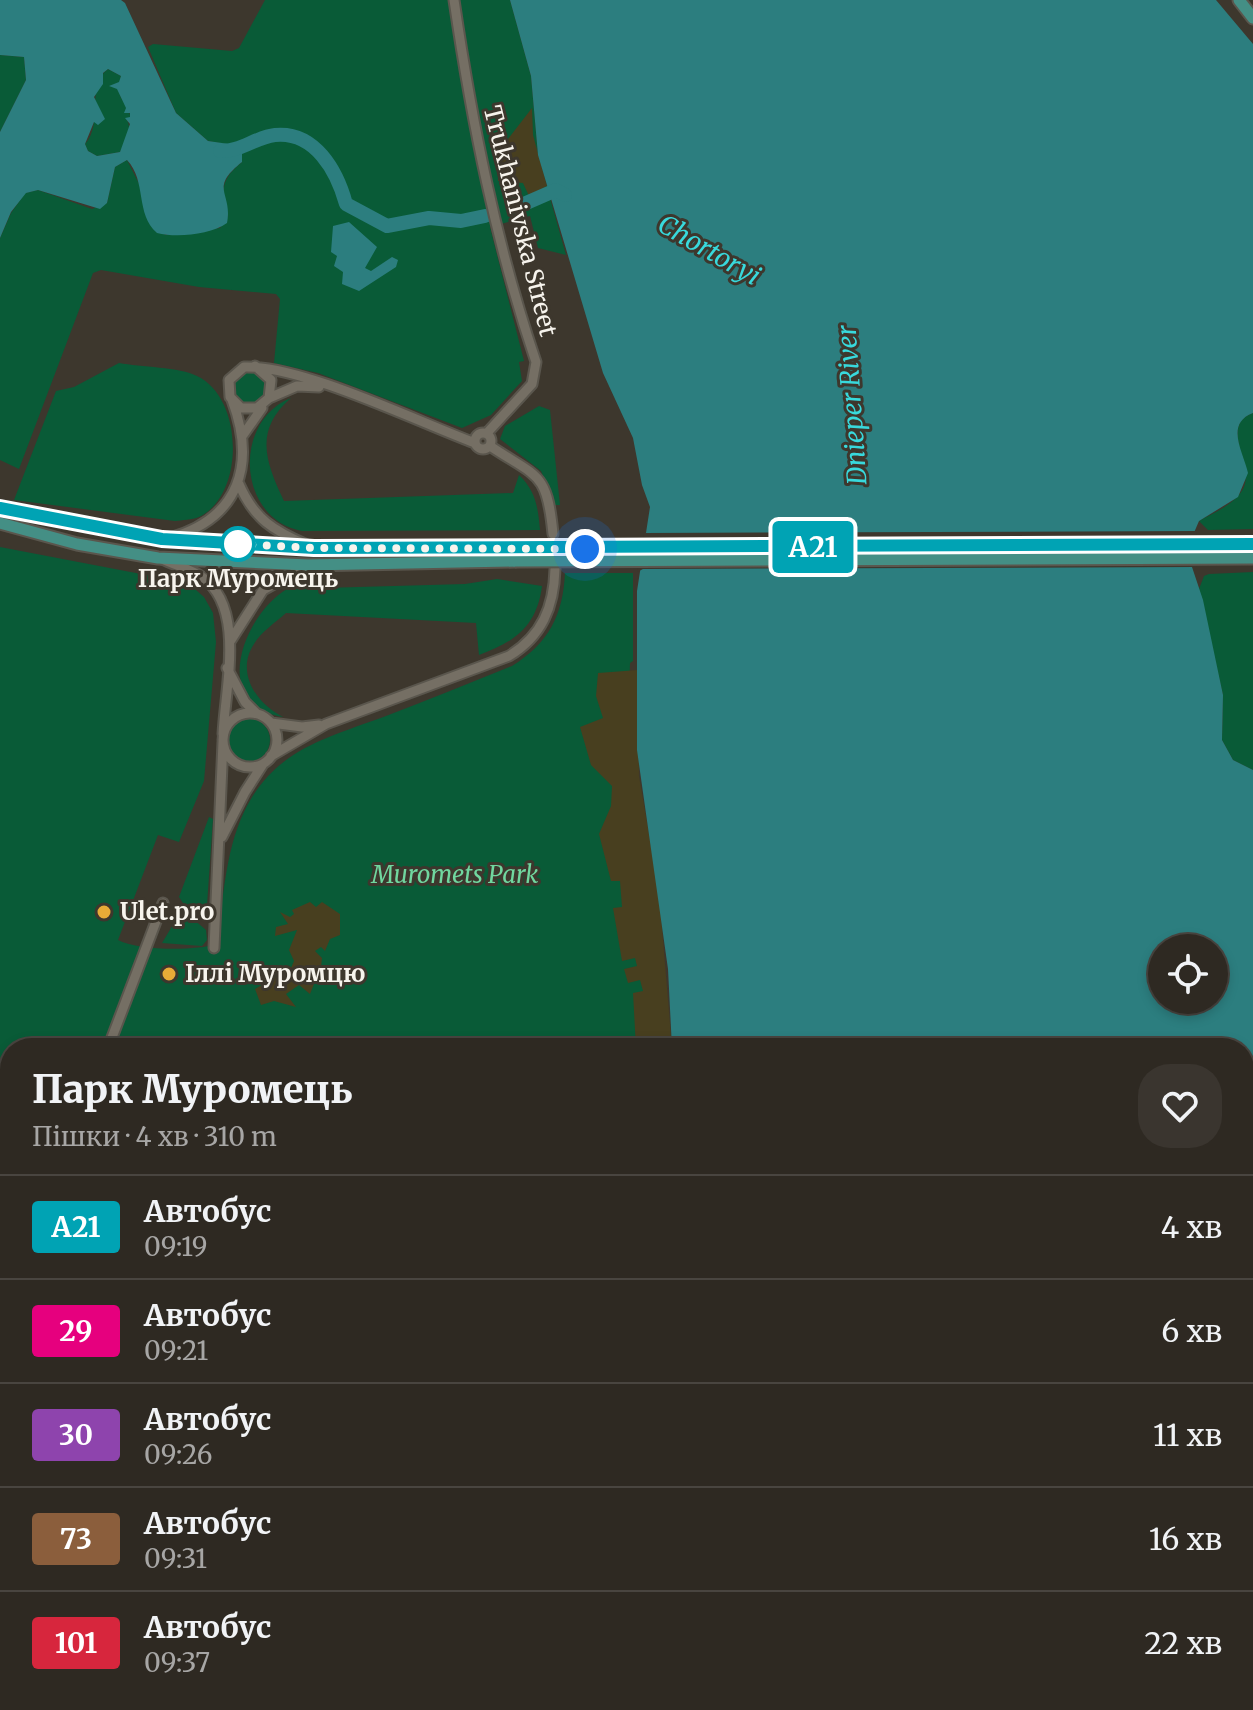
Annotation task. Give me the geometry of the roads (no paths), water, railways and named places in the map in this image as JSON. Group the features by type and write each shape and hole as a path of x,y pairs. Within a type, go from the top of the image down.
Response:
{"main road":[{"path":"1239,0 1253,18"},
{"path":"0,508 162,539 314,548 515,555 1253,558"},
{"path":"0,523 77,544 158,558 308,565 515,555 1253,544"}],"street":[{"name":"Trukhanivska Street","path":"454,0 469,103 497,228 536,373 532,384 487,433"},
{"path":"243,435 267,400 271,380 255,366"},
{"path":"162,539 203,525 217,515 239,484 243,435 230,397 229,380 235,372 255,366 335,389 475,443 482,449 490,446 522,464 543,484 549,497 553,534"},
{"path":"230,397 241,408 252,409 297,386 335,389"},
{"path":"475,443 478,434 487,433 492,439 490,446"},
{"path":"239,484 254,513 264,524 278,534 314,548"},
{"path":"158,558 202,577 216,592 225,609 231,640 219,799 221,840 214,948"},
{"path":"231,640 263,590 308,565"},
{"path":"256,713 232,719 223,738 230,758 236,763 253,767 326,724 509,656 523,648 544,623 554,589 555,569"},
{"path":"227,668 245,702 271,723 302,727 326,724"},
{"path":"221,840 277,739 271,723"},
{"path":"112,1038 163,903"}],"water":[{"path":"0,0 121,0 176,113 208,141 236,145 242,151 242,162 224,185 227,223 193,234 157,233 146,217 137,178 127,160 115,167 107,203 100,209 38,190 26,193 11,212 0,238 0,132 26,80 24,57 0,55","holes":["108,69 121,76 119,82 109,86 117,89 126,108 124,113 130,113 130,117 125,118 130,124 120,152 97,156 88,151 85,144 94,122 98,125 105,119 94,97 103,84 103,73"]},
{"name":"Dnieper River","path":"510,0 1216,0 1253,44 1253,413 1239,424 1238,440 1248,473 1238,497 1199,521 1190,542 1191,564 1203,600 1223,695 1222,740 1233,760 1253,770 1253,1038 671,1038 668,969 637,750 637,591 650,507 642,485 633,438 603,373 538,155 531,76"},
{"path":"349,222 377,247 365,268 371,271 392,257 398,260 396,267 359,291 342,284 343,272 334,266 337,256 331,252 333,226"}],"waterway":[{"name":"Chortoryi","path":"220,151 275,135 302,139 313,146 330,167 346,204 387,226 429,218 461,221 485,216"},
{"name":"Chortoryi","path":"517,207 556,190 565,195"}],"place":[{"name":"Парк Муромець","path":"238,544"},
{"name":"Ulet.pro","path":"104,912"},
{"name":"Іллі Муромцю","path":"169,974"}],"park label":[{"name":"Muromets Park","path":"455,875"}]}
